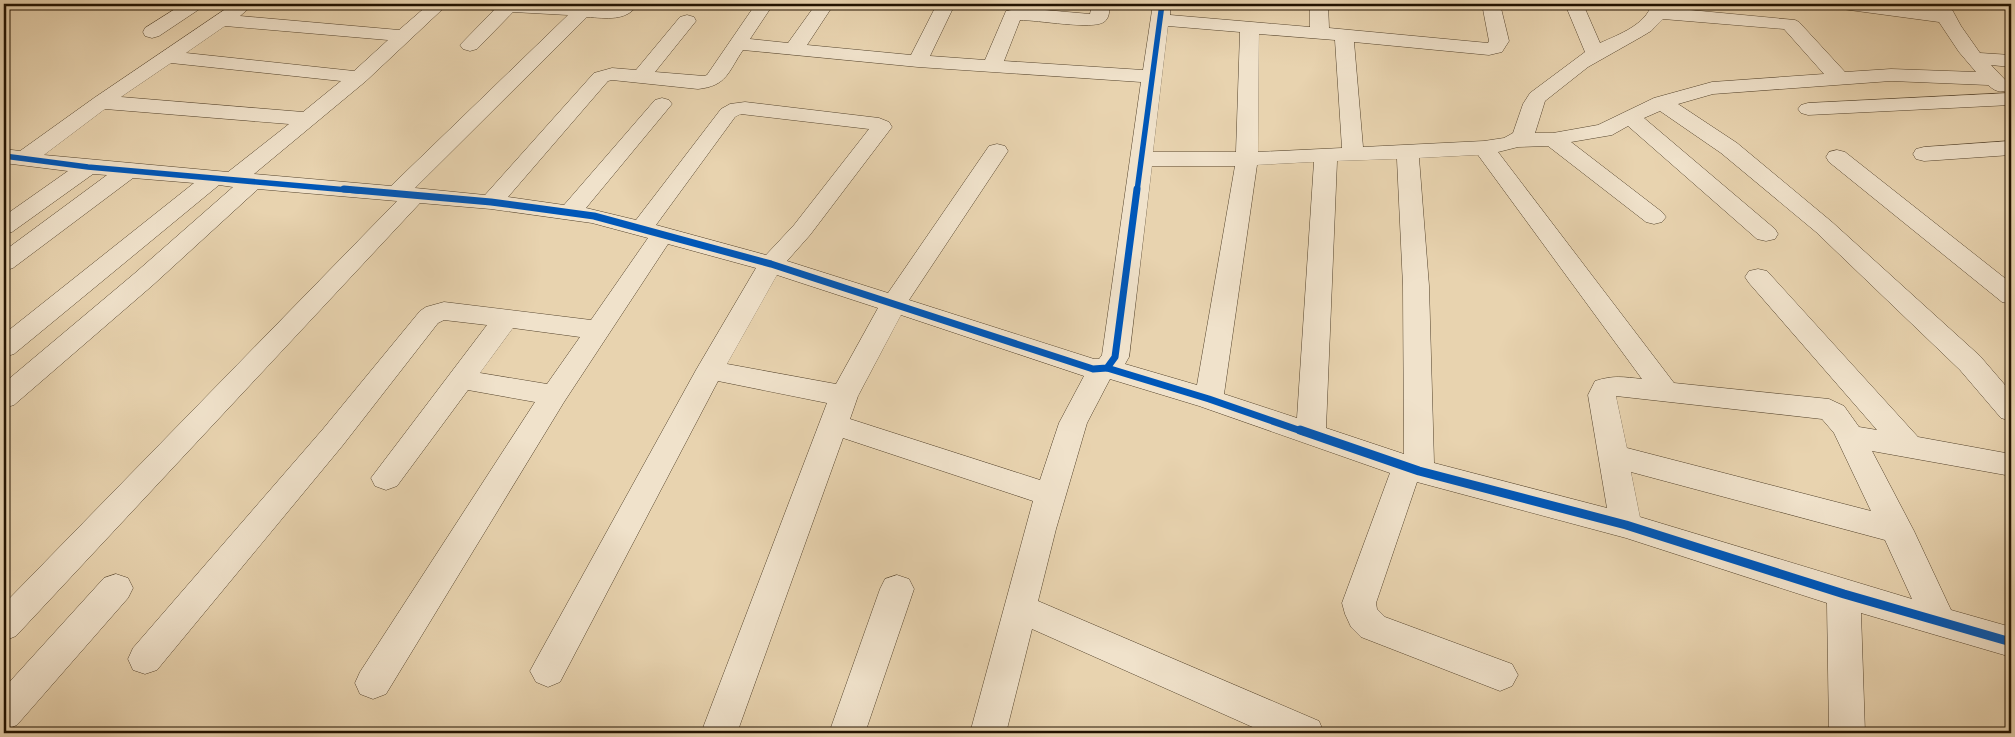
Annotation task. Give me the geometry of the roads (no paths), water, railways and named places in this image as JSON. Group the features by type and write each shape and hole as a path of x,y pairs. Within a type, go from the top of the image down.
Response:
{"street":[{"path":"152,32 195,4"},
{"path":"14,158 101,102 245,4"},
{"path":"4,348 233,180 359,77 439,4"},
{"path":"484,4 548,6 582,12 616,13 629,4"},
{"path":"794,50 825,4"},
{"path":"918,61 946,4"},
{"path":"992,66 1013,15 1022,14 1094,20 1099,17 1102,4"},
{"path":"1319,4 1320,33"},
{"path":"988,733 1051,495 1073,423 1104,369 1115,357 1161,12 1250,27 1489,50 1494,48 1499,41 1491,4"},
{"path":"1574,4 1595,54"},
{"path":"1842,4 1942,10 1974,58 2011,94"},
{"path":"470,45 508,6"},
{"path":"1515,141 1524,136 1532,104 1537,97 1595,54 1642,29 1660,8 1788,24 1792,26 1839,78"},
{"path":"491,202 602,77 612,74 698,83 708,82 714,78 761,9"},
{"path":"4,626 406,194 582,12"},
{"path":"222,20 403,36"},
{"path":"641,77 687,21"},
{"path":"1209,399 1247,159 1250,27"},
{"path":"1344,35 1353,154"},
{"path":"737,44 918,61 1152,77"},
{"path":"167,57 359,77"},
{"path":"1974,58 2011,62"},
{"path":"1141,158 1247,159 1484,148 1515,141 1553,139 1604,130 1661,102 1712,88 1891,75 1994,79"},
{"path":"1808,108 2011,99"},
{"path":"101,102 307,119"},
{"path":"1661,102 1729,148 1824,228 1970,363 2011,411"},
{"path":"570,212 662,104"},
{"path":"373,683 597,330 652,232 728,113 732,110 745,108 879,124 878,131 802,230 772,264 710,370 548,671"},
{"path":"1630,117 1766,234"},
{"path":"1553,139 1654,217"},
{"path":"1484,148 1667,392"},
{"path":"1924,154 2011,148"},
{"path":"719,733 844,396 893,305 997,152"},
{"path":"1408,152 1416,286 1413,469 1359,603 1359,611 1363,619 1373,627 1500,675"},
{"path":"1311,434 1326,155"},
{"path":"1837,157 1999,276 2011,296"},
{"path":"14,158 88,167 491,202 570,212 772,264 1093,369 1104,369 1209,399 1413,469 1626,525 1844,594 2011,642"},
{"path":"4,226 88,167"},
{"path":"4,263 129,170"},
{"path":"4,398 144,279 233,180"},
{"path":"1758,277 1908,446"},
{"path":"145,659 333,437 429,317 444,311 597,330"},
{"path":"386,478 506,319"},
{"path":"710,370 844,396"},
{"path":"461,378 554,395"},
{"path":"1626,525 1615,456 1602,395 1605,388 1612,386 1744,402 1821,407 1834,412 1848,436 1898,531 1940,623"},
{"path":"833,424 1051,495"},
{"path":"1848,436 2011,465"},
{"path":"1615,456 1898,531"},
{"path":"4,713 116,588"},
{"path":"847,733 897,589"},
{"path":"1844,594 1848,733"},
{"path":"1020,609 1306,733"}]}
